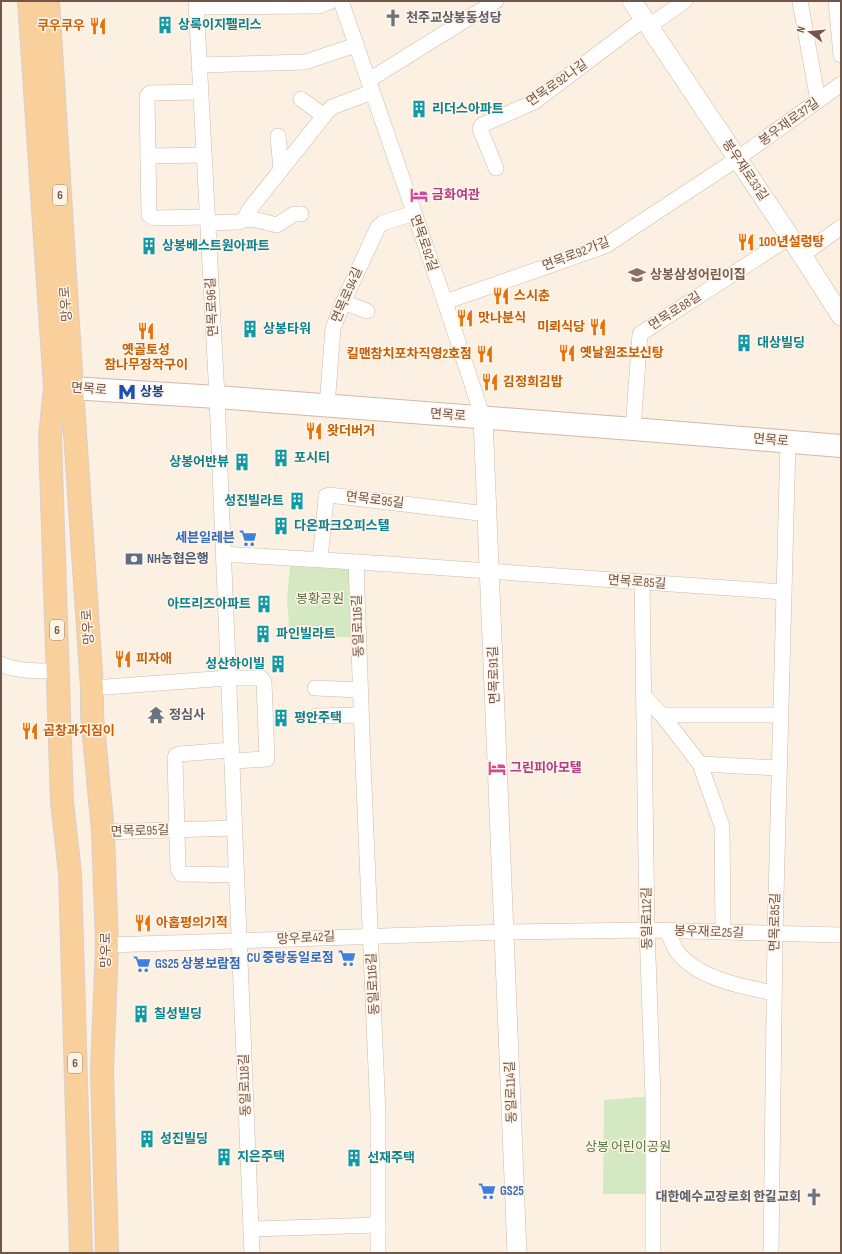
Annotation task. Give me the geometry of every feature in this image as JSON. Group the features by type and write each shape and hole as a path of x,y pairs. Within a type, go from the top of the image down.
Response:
{"main road":[{"name":"망우로","path":"29,1 63,388 92,688 92,715 103,832 107,945 102,1070 107,1253"},
{"name":"망우로","path":"48,1 63,388 50,438 62,802 70,874 81,1253"},
{"name":"면목로","path":"63,388 217,397 633,428 841,446"}],"street":[{"path":"196,4 319,6 332,1"},
{"name":"면목로92길","path":"341,1 445,302 483,418"},
{"path":"244,220 249,210 332,107 370,86 496,1"},
{"name":"봉우재로33길","path":"632,1 802,255 841,316"},
{"path":"646,22 684,1"},
{"path":"800,1 818,101"},
{"path":"836,1 841,55"},
{"name":"면목로96길","path":"196,4 217,397"},
{"name":"면목로92나길","path":"496,168 480,129 482,125 534,102 646,22"},
{"path":"199,65 305,62 356,45"},
{"name":"봉우재로37길","path":"737,159 841,84"},
{"path":"200,92 150,93 147,96 149,215 154,218 239,222 253,219 277,225 294,214 301,214"},
{"path":"301,99 324,116"},
{"path":"278,136 281,170"},
{"path":"148,156 204,155"},
{"name":"면목로92가길","path":"445,302 605,246 737,159"},
{"name":"면목로94길","path":"327,406 332,334 343,302 378,227 383,223 414,213"},
{"path":"802,255 841,227"},
{"name":"면목로88길","path":"633,428 640,334 790,237"},
{"path":"343,302 367,311"},
{"path":"217,397 236,875 240,941"},
{"name":"면목로91길","path":"483,418 505,932"},
{"name":"면목로85길","path":"770,1253 775,934 788,441"},
{"name":"면목로95길","path":"320,560 326,496 329,495 487,514"},
{"path":"223,554 490,571"},
{"name":"동일로116길","path":"356,562 378,1107 378,1253"},
{"name":"면목로85길","path":"490,571 784,592"},
{"name":"동일로112길","path":"642,583 647,930 653,1096 653,1253"},
{"path":"1,664 28,671 58,671"},
{"name":"면목로95길","path":"92,688 228,678 263,679 267,759 232,755 179,754 175,758 178,869 181,874 236,875"},
{"path":"315,688 360,690"},
{"path":"644,696 700,764 722,826 723,932"},
{"path":"316,716 361,715"},
{"path":"662,716 780,715"},
{"path":"700,764 779,768"},
{"name":"면목로95길","path":"103,832 235,828"},
{"path":"666,930 677,951 698,970 738,986 774,993"},
{"name":"봉우재로25길","path":"505,932 666,930 841,935"},
{"name":"망우로42길","path":"107,945 370,935 505,932"},
{"name":"동일로114길","path":"505,932 517,1253"},
{"name":"동일로118길","path":"240,941 252,1253"},
{"path":"251,1229 378,1225"}],"green space":[{"name":"봉황공원","path":"290,564 352,566 351,637 290,637 287,601"},
{"name":"상봉 어린이공원","path":"653,1096 654,1194 603,1194 604,1100"}],"place":[{"name":"천주교상봉동성당","path":"393,18"},
{"name":"상록이지펠리스","path":"165,25"},
{"name":"쿠우쿠우","path":"98,26"},
{"name":"리더스아파트","path":"419,109"},
{"name":"금화여관","path":"419,195"},
{"name":"100년설렁탕","path":"746,242"},
{"name":"상봉베스트원아파트","path":"149,246"},
{"name":"상봉삼성어린이집","path":"637,275"},
{"name":"스시춘","path":"501,296"},
{"name":"맛나분식","path":"465,318"},
{"name":"미뢰식당","path":"598,327"},
{"name":"상봉타워","path":"250,329"},
{"name":"옛골토성 참나무장작구이","path":"146,331"},
{"name":"대상빌딩","path":"744,343"},
{"name":"옛날원조보신탕","path":"567,353"},
{"name":"킬맨참치포차직영2호점","path":"485,354"},
{"name":"김정희김밥","path":"490,382"},
{"name":"상봉","path":"127,392"},
{"name":"왓더버거","path":"314,431"},
{"name":"포시티","path":"281,458"},
{"name":"상봉어반뷰","path":"242,462"},
{"name":"성진빌라트","path":"297,501"},
{"name":"다온파크오피스텔","path":"281,526"},
{"name":"세븐일레븐","path":"248,538"},
{"name":"NH농협은행","path":"134,559"},
{"name":"아뜨리즈아파트","path":"264,604"},
{"name":"파인빌라트","path":"263,634"},
{"name":"피자애","path":"123,659"},
{"name":"성산하이빌","path":"278,664"},
{"name":"정심사","path":"156,715"},
{"name":"평안주택","path":"281,718"},
{"name":"곱창과지짐이","path":"30,731"},
{"name":"그린피아모텔","path":"497,768"},
{"name":"아홉평의기적","path":"143,923"},
{"name":"CU 중랑동일로점","path":"347,958"},
{"name":"GS25 상봉보람점","path":"142,964"},
{"name":"칠성빌딩","path":"141,1014"},
{"name":"성진빌딩","path":"147,1139"},
{"name":"지은주택","path":"224,1157"},
{"name":"선재주택","path":"354,1158"},
{"name":"GS25","path":"487,1191"},
{"name":"대한예수교장로회 한길교회","path":"814,1197"}]}
